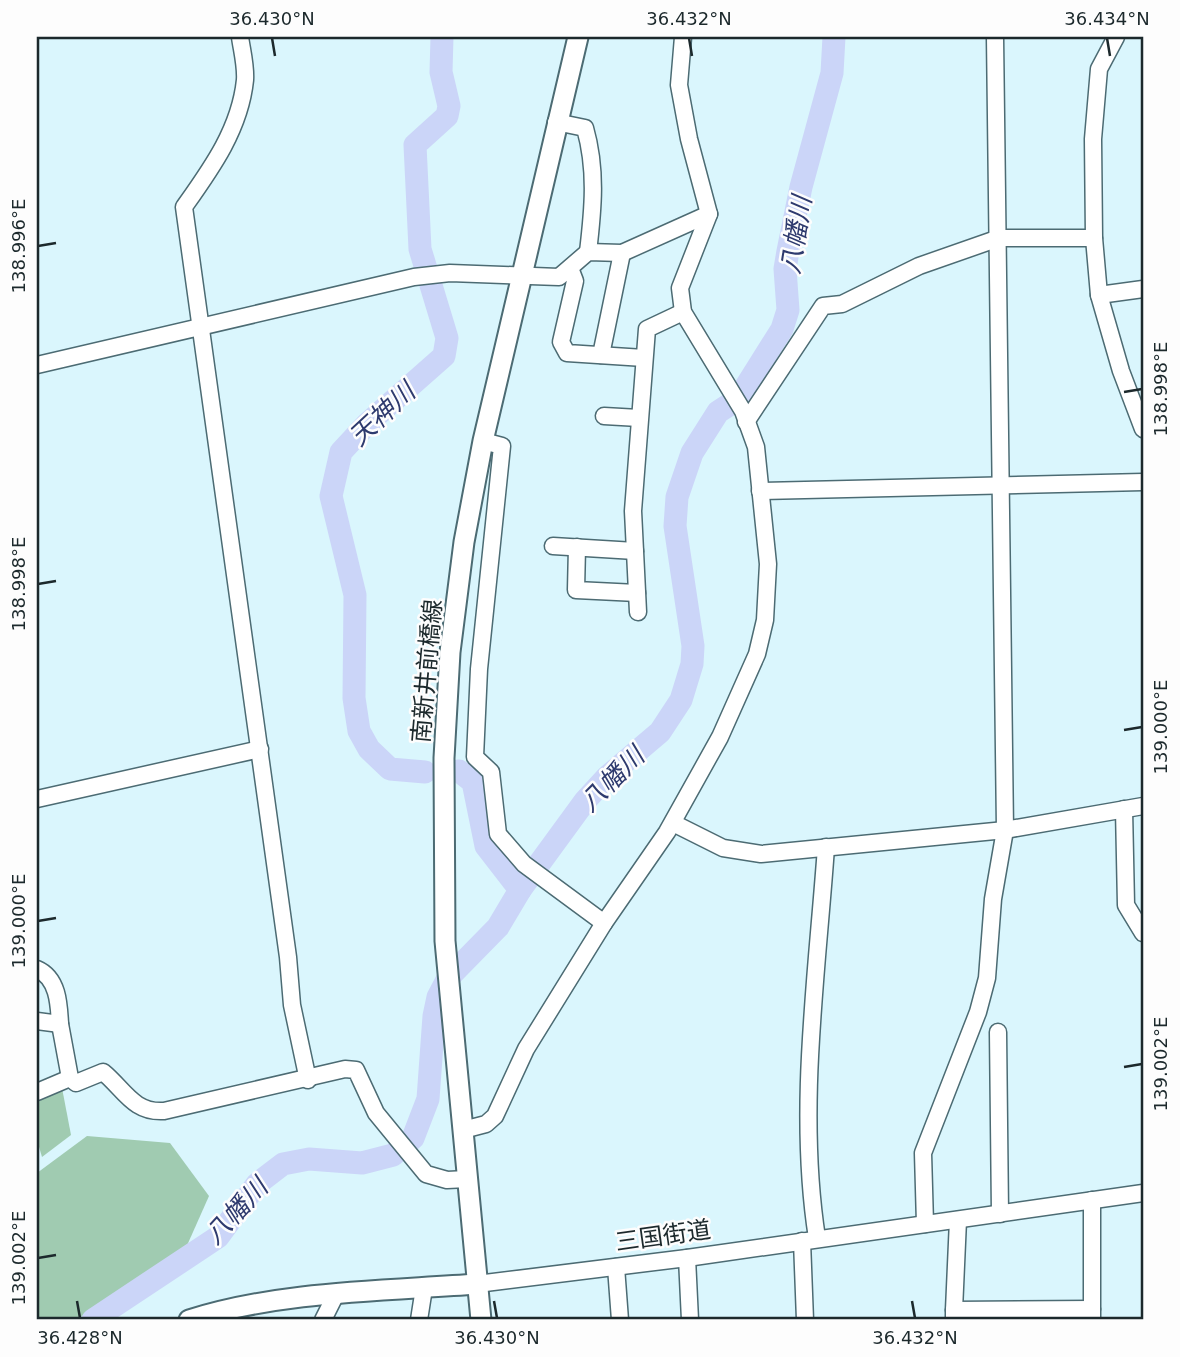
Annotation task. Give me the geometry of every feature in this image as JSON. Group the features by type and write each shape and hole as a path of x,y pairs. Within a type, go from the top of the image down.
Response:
{"main road":[{"name":"南新井前橋線","path":"481,1320 445,941 444,751 449,665 464,542 483,441 578,37"},
{"name":"三国街道","path":"188,1320 218,1311 267,1302 477,1284"}],"street":[{"path":"240,37 245,80 237,113 219,159 184,207 260,749 292,1005 308,1080"},
{"path":"463,1130 486,1124 495,1116 526,1049 604,923 673,823 725,727 757,654 768,592 756,447 745,416 683,312 680,288 709,214 688,139 679,85 683,37"},
{"path":"925,1224 923,1153 978,1012 987,978 993,899 1005,830 995,37"},
{"path":"1116,37 1099,69 1093,139 1094,237 1099,295 1121,371 1143,429"},
{"path":"37,365 414,277 450,273 559,277 588,252 595,192 585,128 556,122"},
{"path":"588,252 622,253 709,214"},
{"path":"745,416 823,306 842,304 919,266 999,238 1094,237"},
{"path":"601,355 622,253"},
{"path":"570,268 575,281 561,342 567,353 644,358"},
{"path":"1099,295 1143,289"},
{"path":"638,612 633,511 647,329 683,312"},
{"path":"604,416 639,418"},
{"path":"483,441 502,446 478,669 475,757 491,772 498,834 524,864 555,884 604,923"},
{"path":"760,491 1143,482"},
{"path":"553,545 635,551"},
{"path":"577,547 576,590 637,593"},
{"path":"449,665 478,669"},
{"path":"37,799 260,749"},
{"path":"444,751 475,750"},
{"path":"673,823 723,848 761,854 1005,830 1143,806"},
{"path":"1124,809 1126,905 1143,933"},
{"path":"805,1320 810,1194 808,1124 826,847"},
{"path":"37,969 43,971 59,997 60,1024 70,1079 76,1083 103,1072 139,1108 150,1112 308,1080 345,1069 356,1070 376,1113 426,1174 447,1180 467,1179"},
{"path":"37,1021 60,1024"},
{"path":"998,1032 1000,1214"},
{"path":"37,1093 70,1079"},
{"name":"三国街道","path":"477,1284 687,1258 1143,1193"},
{"path":"958,1220 954,1315 1092,1314 1092,1200"},
{"path":"687,1258 690,1320"},
{"path":"616,1267 620,1320"},
{"path":"419,1320 424,1288"},
{"path":"323,1320 335,1296"}],"green space":[{"path":"62,1088 71,1135 42,1157 37,1140 37,1099"},
{"path":"87,1136 170,1143 209,1196 185,1250 134,1289 75,1320 37,1320 37,1173"}],"waterway":[{"name":"天神川","path":"425,772 390,769 369,749 359,731 354,698 355,595 331,496 341,452 367,424 444,356 447,338 420,249 415,145 447,116 449,106 441,72 442,37"},
{"name":"八幡川","path":"93,1320 218,1237 257,1184 283,1164 309,1159 362,1163 393,1155 413,1138 428,1099 434,1016 438,997 448,978 498,927 520,890 585,801 607,777 660,732 681,700 692,664 693,646 675,526 677,497 692,453 718,412 738,399 782,329 788,310 785,269 788,251 801,187 832,73 834,37"},
{"name":"天神川","path":"459,771 473,782 486,846 520,890"}]}
